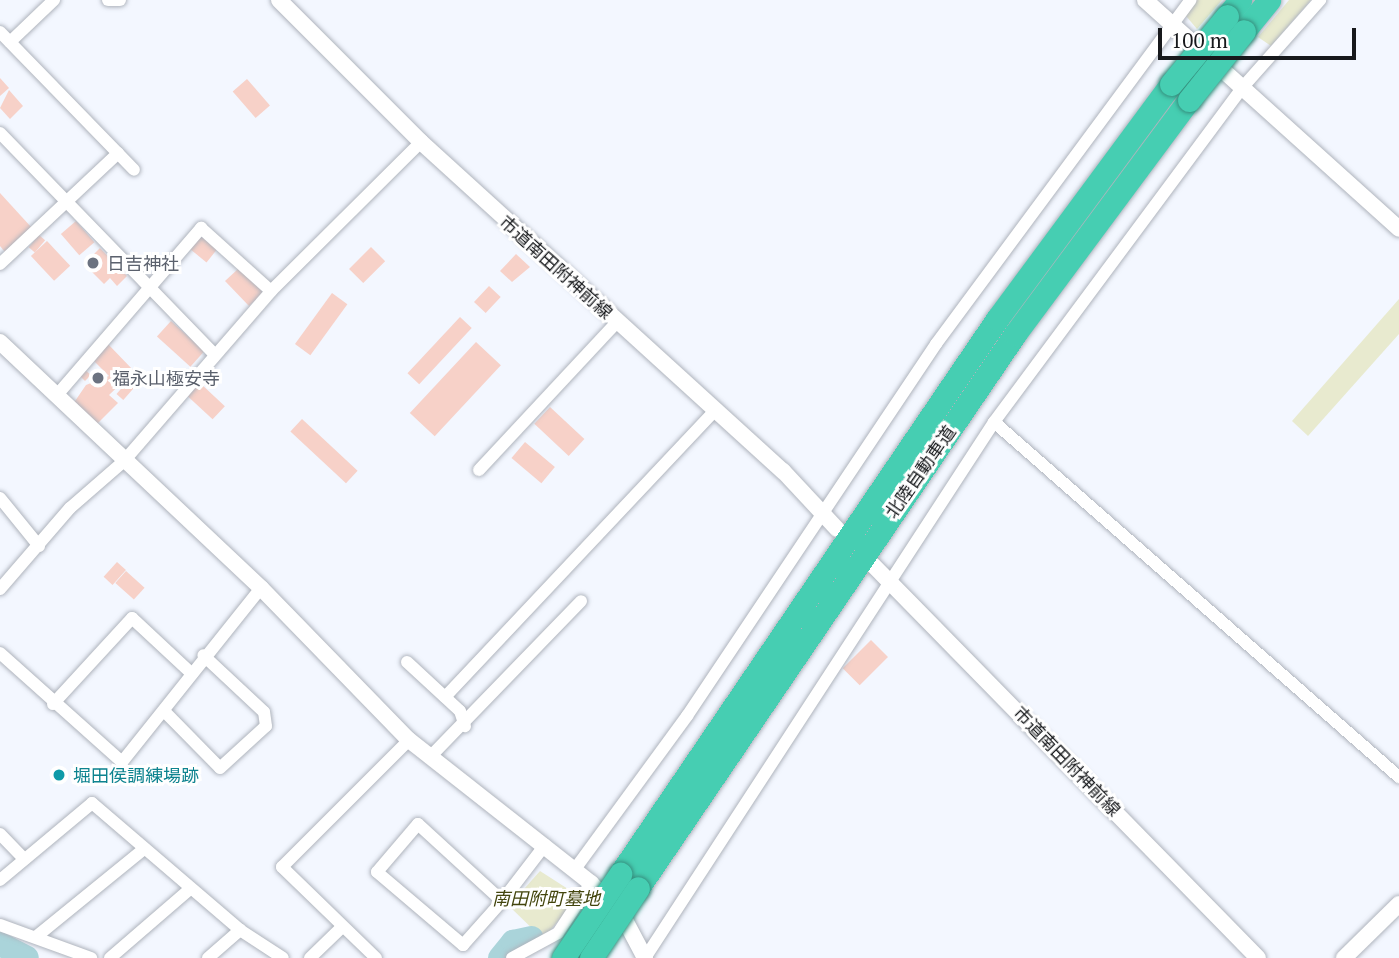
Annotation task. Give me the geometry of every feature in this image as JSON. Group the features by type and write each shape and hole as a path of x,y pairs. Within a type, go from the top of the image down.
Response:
{"highway":[{"name":"北陸自動車道","path":"563,958 997,319 1171,84 1237,15 1269,0"},
{"name":"北陸自動車道","path":"591,958 1015,334 1189,100 1237,15"}],"street":[{"path":"10,42 54,0"},
{"path":"108,0 120,0"},
{"name":"市道南田附神前線","path":"279,0 421,142 715,410 838,529"},
{"path":"1145,0 1399,229"},
{"path":"575,869 687,716 821,512 944,333 1191,0"},
{"path":"0,342 261,588 409,740 591,883 626,922 645,958 889,577 994,422 1242,88 1320,0"},
{"path":"0,32 134,170"},
{"path":"0,133 146,291 215,355"},
{"path":"0,589 124,461 271,291 421,142"},
{"path":"0,264 118,153"},
{"path":"57,395 201,228 271,291"},
{"path":"479,470 617,322"},
{"path":"445,696 715,410"},
{"path":"994,422 1399,778"},
{"path":"0,498 39,546"},
{"name":"市道南田附神前線","path":"873,565 889,577 1258,958"},
{"path":"0,653 119,762 165,712 203,655 261,588"},
{"path":"430,757 465,726 581,601"},
{"path":"53,704 132,618 192,674"},
{"path":"165,712 220,768 266,726 264,712 203,655"},
{"path":"407,662 445,696 465,726"},
{"path":"376,958 341,928 282,867 409,740"},
{"path":"0,880 92,803 240,930 283,958"},
{"path":"502,901 418,824 377,872 463,945 502,901 545,845"},
{"path":"0,834 24,859"},
{"path":"37,936 144,849"},
{"path":"512,958 558,933 591,883"},
{"path":"110,958 190,889"},
{"path":"1344,958 1399,904"},
{"path":"0,925 37,936 91,958"},
{"path":"316,956 341,928"},
{"path":"208,958 240,930"}],"green space":[{"path":"1196,0 1222,0 1197,29 1186,16"},
{"path":"1289,0 1311,0 1271,46 1258,37"},
{"path":"1399,299 1399,334 1308,436 1292,421"},
{"name":"南田附町墓地","path":"540,871 579,896 543,939 509,906"}],"building":[{"path":"0,78 9,88 0,96"},
{"path":"247,79 270,105 256,118 233,91"},
{"path":"9,90 23,106 10,119 0,108"},
{"path":"0,193 32,228 5,252 0,246"},
{"path":"76,221 94,242 79,255 61,234"},
{"path":"202,233 219,247 207,262 189,249"},
{"path":"39,235 45,240 35,252 29,247"},
{"path":"47,241 70,266 54,281 31,256"},
{"path":"371,247 385,261 363,283 349,269"},
{"path":"100,248 127,276 117,286 110,278 104,284 84,264"},
{"path":"516,254 530,267 512,282 500,271"},
{"path":"238,269 265,291 249,306 225,281"},
{"path":"489,286 501,297 486,313 474,302"},
{"path":"332,293 347,304 310,355 295,344"},
{"path":"460,317 472,328 419,384 407,373"},
{"path":"171,321 204,351 190,367 157,337"},
{"path":"476,342 501,365 435,436 410,413"},
{"path":"107,343 134,371 109,395 118,403 95,426 73,404 86,385 109,376 94,361"},
{"path":"84,369 91,375 85,381 79,375"},
{"path":"127,382 134,388 123,400 117,394"},
{"path":"200,383 225,406 213,419 188,396"},
{"path":"550,407 584,439 569,456 534,424"},
{"path":"302,419 358,471 346,483 290,431"},
{"path":"525,442 555,467 541,483 512,458"},
{"path":"117,562 126,570 113,585 104,577"},
{"path":"126,571 145,588 134,600 115,583"},
{"path":"871,640 888,657 860,685 843,668"}],"waterway":[{"path":"500,958 513,942 532,938"},
{"path":"0,944 27,958"}],"place":[{"name":"日吉神社","path":"93,263"},
{"name":"福永山極安寺","path":"98,378"},
{"name":"堀田侯調練場跡","path":"59,775"}]}
